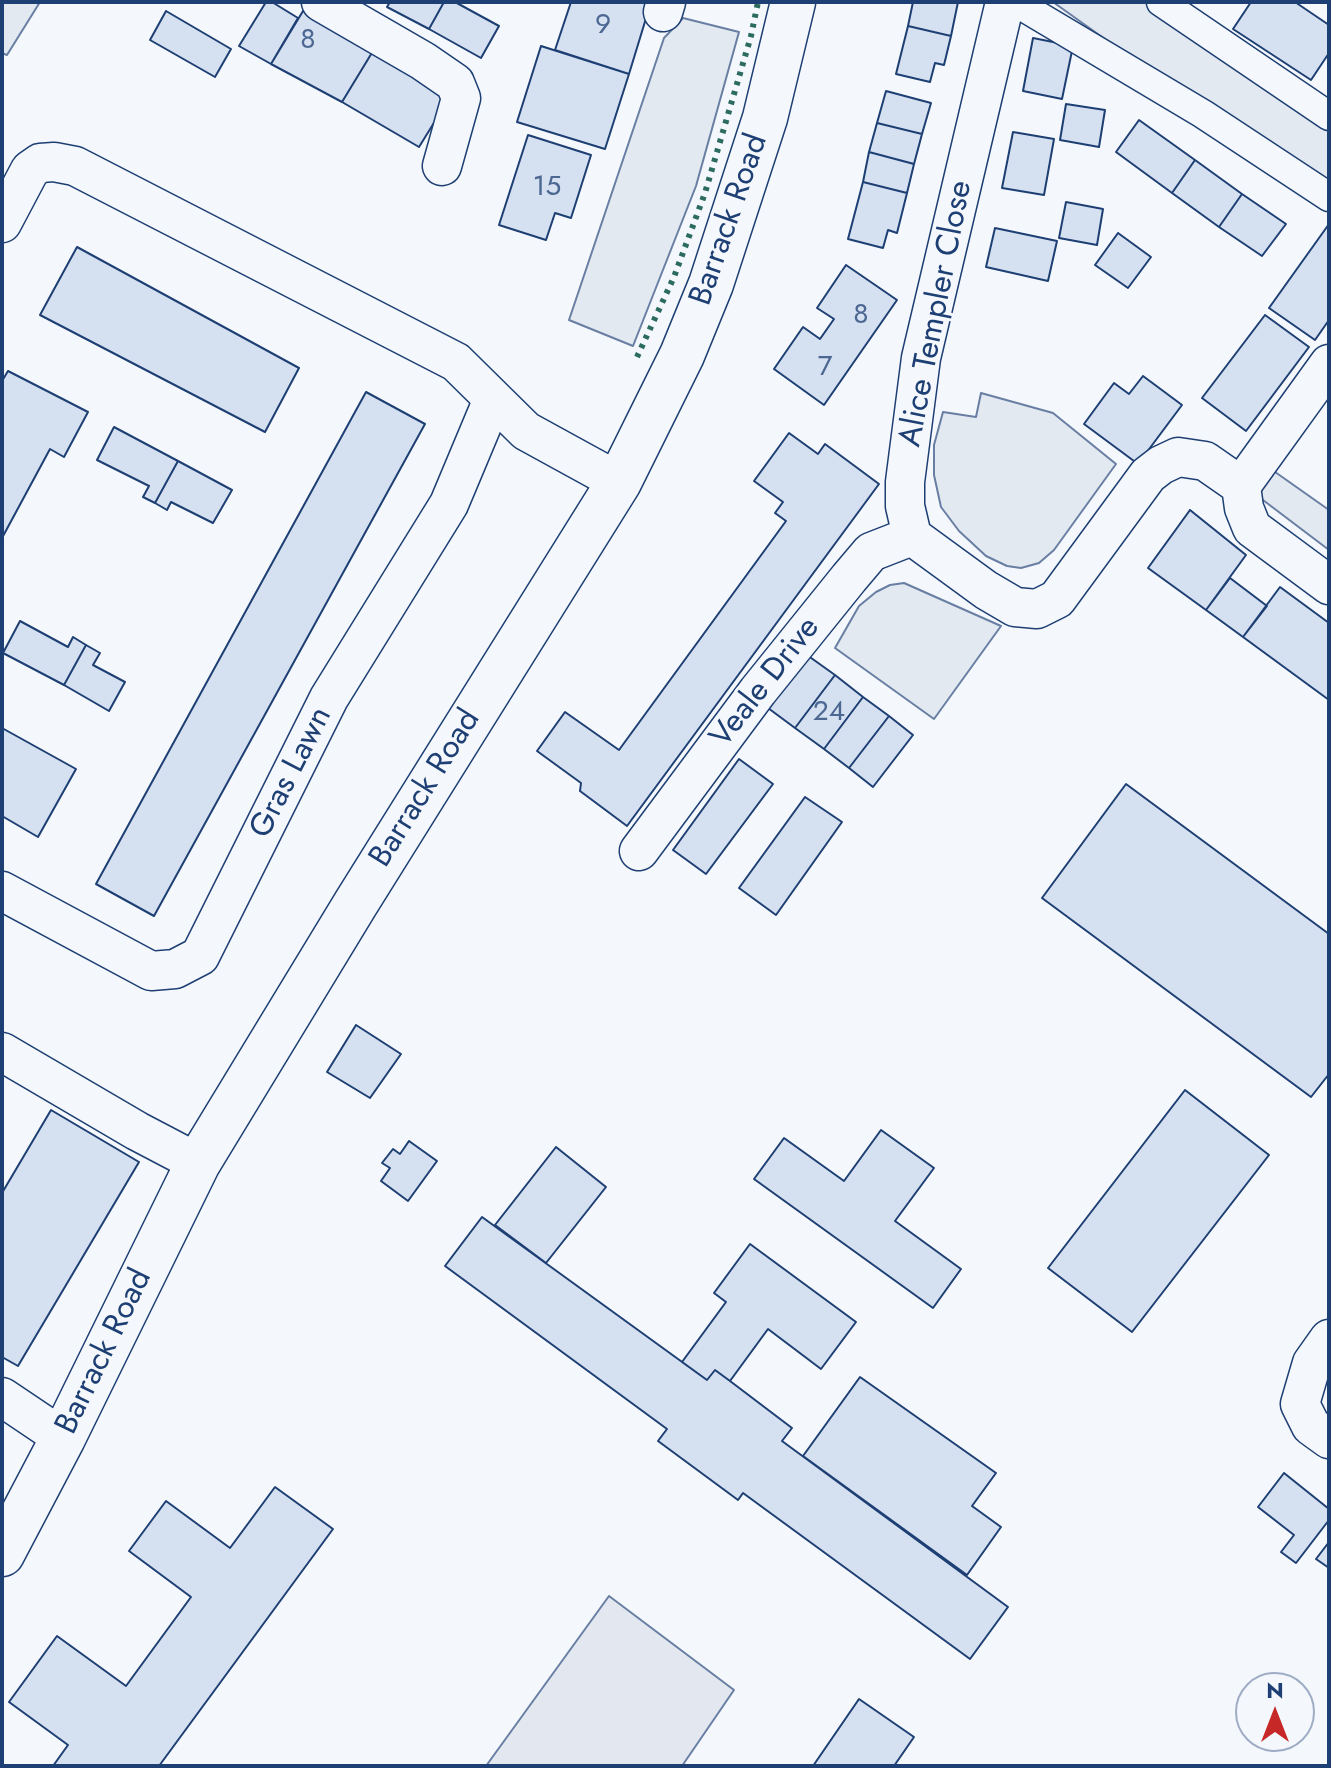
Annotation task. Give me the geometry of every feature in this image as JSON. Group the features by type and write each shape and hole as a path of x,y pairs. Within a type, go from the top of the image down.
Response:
{"street":[{"path":"321,2 455,83 461,98 442,166"},
{"name":"Barrack Road","path":"2,1554 63,1438 198,1163 619,482 682,355 711,284 765,118 793,2"},
{"name":"Alice Templer Close","path":"912,536 905,506 905,482 921,358 1005,2"},
{"path":"1015,2 1203,114 1329,197"},
{"path":"1161,2 1329,116"},
{"path":"2,223 30,170 40,163 75,166 456,362 526,431 619,482"},
{"path":"1329,364 1241,486 1244,508 1252,528 1329,585"},
{"name":"Gras Lawn","path":"2,891 151,971 175,969 200,956 329,698 449,504 493,399"},
{"path":"912,536 1015,607 1037,609 1057,599 1148,475 1161,465 1178,457 1205,461 1241,486"},
{"name":"Veale Drive","path":"639,851 758,691 871,552 912,536"},
{"path":"2,1052 198,1163"},
{"path":"1329,1339 1312,1363 1300,1404 1311,1426 1329,1439"},
{"path":"2,1397 63,1438"}],"shaded area":[{"path":"2,2 40,2 7,55 2,53"},
{"path":"1053,2 1146,2 1329,127 1329,199"},
{"path":"683,18 739,32 696,186 633,346 569,320 664,38"},
{"path":"981,393 1053,413 1116,464 1054,550 1039,563 1021,568 1007,566 986,556 959,531 941,507 934,475 934,445 943,412 976,417"},
{"path":"1268,467 1329,510 1329,550 1259,497 1260,480"},
{"path":"904,583 1001,626 934,719 835,648 859,606 876,592"},
{"path":"609,1596 734,1690 682,1766 486,1766"}],"building":[{"path":"266,2 272,2 298,18 271,64 239,46"},
{"path":"390,2 444,2 429,29 387,7"},
{"path":"444,2 455,2 499,26 481,58 429,29"},
{"path":"571,2 651,2 629,74 555,50"},
{"path":"913,2 958,2 951,36 908,26"},
{"path":"1251,2 1295,2 1329,25 1329,53 1311,80 1233,29"},
{"path":"166,11 231,49 215,77 150,40"},
{"path":"303,11 373,51 342,102 271,64"},
{"path":"908,26 951,36 944,65 935,63 930,82 896,74"},
{"path":"1033,38 1073,46 1062,99 1023,91"},
{"path":"541,46 629,74 605,149 517,122"},
{"path":"373,51 450,97 419,147 342,102"},
{"path":"886,91 931,103 922,134 877,123"},
{"path":"1066,104 1105,110 1099,147 1060,140"},
{"path":"1139,120 1195,160 1172,193 1116,152"},
{"path":"877,123 922,134 914,164 869,152"},
{"path":"1013,132 1054,139 1044,195 1002,188"},
{"path":"528,135 591,155 571,218 555,213 546,240 499,225"},
{"path":"869,152 914,164 907,193 863,182"},
{"path":"1195,160 1242,194 1219,227 1172,193"},
{"path":"863,182 907,193 897,233 888,230 883,248 848,239"},
{"path":"1242,194 1286,224 1262,256 1219,227"},
{"path":"1066,202 1103,209 1097,245 1059,238"},
{"path":"1329,224 1329,320 1315,340 1269,308"},
{"path":"995,228 1057,241 1048,281 986,267"},
{"path":"1118,233 1151,257 1128,288 1095,265"},
{"path":"77,247 299,368 265,432 40,315"},
{"path":"846,265 897,300 824,405 774,369 803,327 820,339 834,319 817,308"},
{"path":"1265,315 1309,347 1246,431 1202,398"},
{"path":"8,371 88,412 64,457 50,449 2,538 2,381"},
{"path":"1143,376 1182,405 1138,464 1084,424 1114,383 1129,394"},
{"path":"366,392 425,424 154,916 96,884"},
{"path":"114,427 178,461 155,503 143,497 149,486 97,460"},
{"path":"789,433 818,454 825,444 879,484 627,826 580,791 581,783 537,751 565,712 619,750 786,521 775,513 783,502 754,481"},
{"path":"178,461 232,490 213,523 171,502 167,510 155,503"},
{"path":"1190,510 1246,555 1206,610 1148,568"},
{"path":"1230,578 1267,606 1243,637 1206,610"},
{"path":"1280,587 1329,623 1329,700 1243,637"},
{"path":"20,621 68,647 73,637 86,645 64,685 3,653"},
{"path":"86,645 100,653 93,665 125,682 109,711 64,685"},
{"path":"807,655 835,675 795,728 768,708"},
{"path":"835,675 863,697 824,749 795,728"},
{"path":"863,697 889,716 849,768 824,749"},
{"path":"889,716 913,735 873,787 849,768"},
{"path":"2,728 76,769 38,837 2,816"},
{"path":"739,759 773,784 706,874 673,850"},
{"path":"1126,784 1329,934 1329,1074 1311,1097 1042,898"},
{"path":"805,797 842,822 776,915 739,888"},
{"path":"356,1025 401,1054 370,1098 327,1072"},
{"path":"1185,1090 1269,1155 1132,1332 1048,1268"},
{"path":"51,1110 139,1162 18,1366 2,1357 2,1193"},
{"path":"881,1130 934,1168 895,1221 961,1269 933,1308 754,1179 784,1138 844,1181"},
{"path":"409,1141 437,1161 408,1201 381,1181 390,1168 382,1163 393,1149 400,1154"},
{"path":"556,1147 606,1187 546,1263 495,1225"},
{"path":"482,1217 707,1380 715,1370 730,1381 792,1428 782,1441 1008,1607 970,1659 743,1493 738,1500 658,1441 667,1429 445,1266"},
{"path":"750,1244 856,1322 821,1369 768,1329 730,1381 715,1370 707,1380 682,1362 726,1302 714,1293"},
{"path":"860,1377 996,1473 972,1506 1001,1527 967,1575 803,1456"},
{"path":"1284,1473 1329,1509 1329,1520 1296,1563 1281,1552 1294,1535 1258,1507"},
{"path":"275,1487 333,1529 159,1766 53,1766 68,1745 9,1702 57,1636 126,1686 191,1597 129,1551 166,1501 230,1548"},
{"path":"1329,1542 1329,1568 1316,1559"},
{"path":"859,1699 914,1737 894,1766 813,1766"}],"hedge":[{"path":"637,357 674,277 705,193 758,2"}]}
